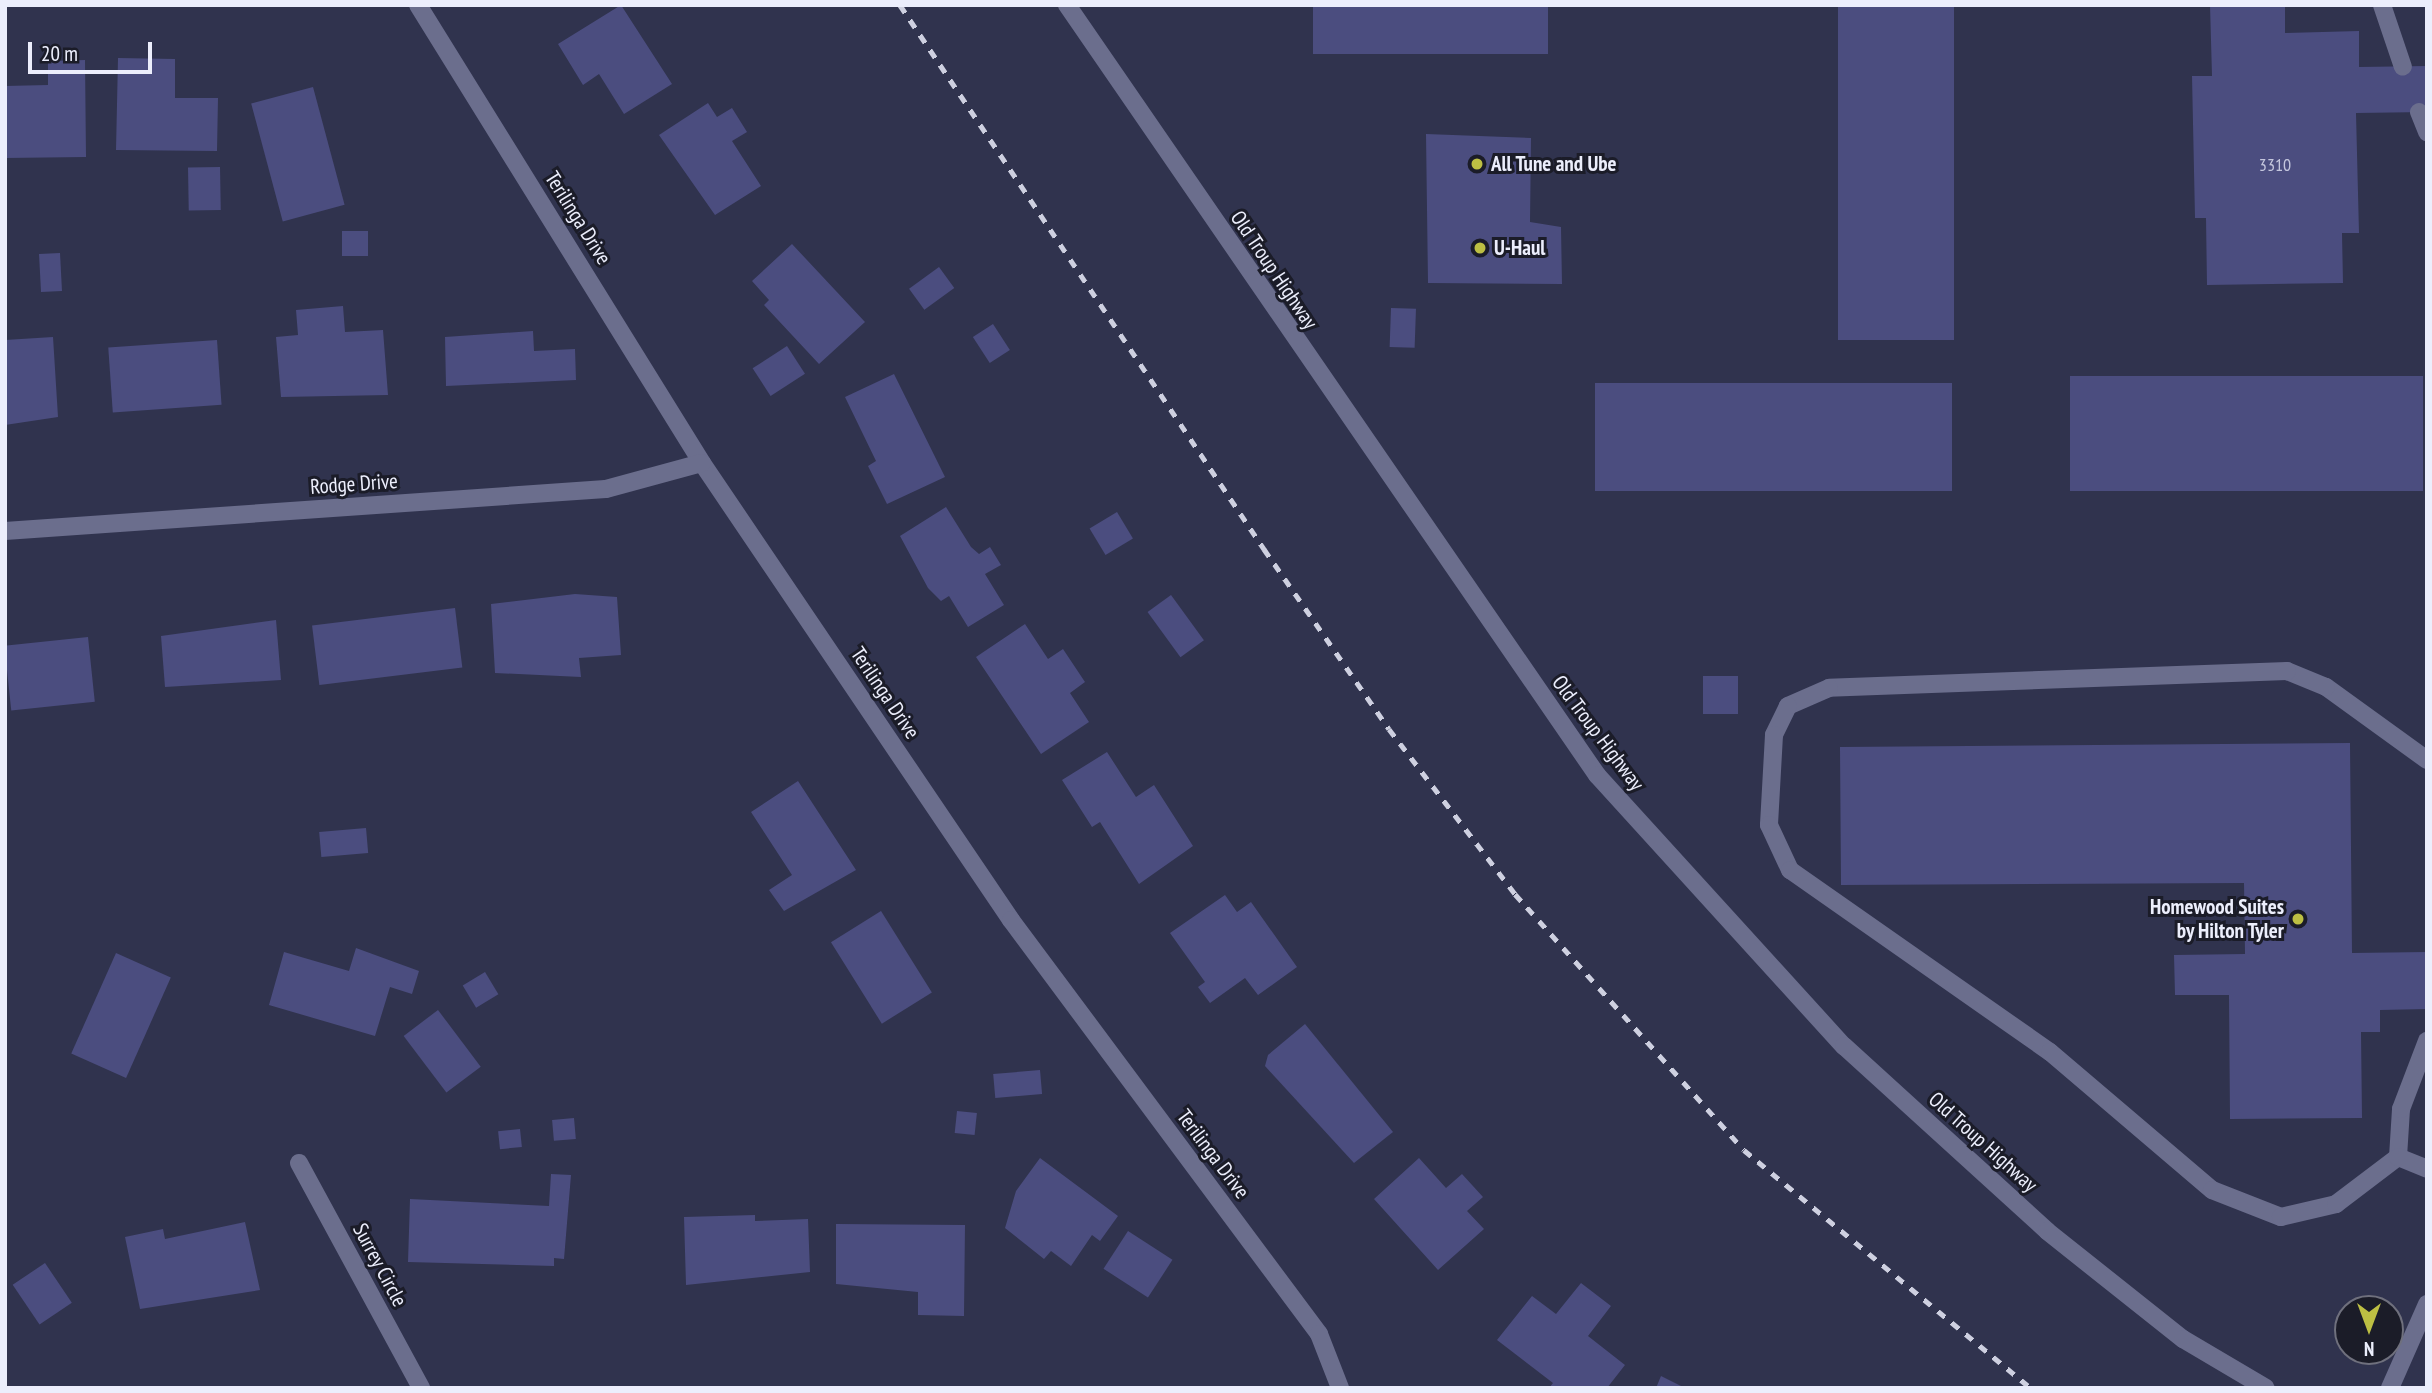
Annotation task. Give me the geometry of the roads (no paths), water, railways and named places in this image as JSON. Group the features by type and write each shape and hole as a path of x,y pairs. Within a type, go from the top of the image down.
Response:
{"street":[{"name":"Terilinga Drive","path":"418,5 702,463 1011,920 1319,1335 1340,1388"},
{"name":"Old Troup Highway","path":"1067,5 1597,775 1844,1046 2047,1231 2183,1339 2266,1388"},
{"path":"2382,5 2403,66"},
{"path":"2419,112 2427,132"},
{"name":"Rodge Drive","path":"5,531 607,489 702,463"},
{"path":"2427,760 2326,687 2287,671 1829,688 1788,706 1774,735 1769,825 1790,870 2050,1052 2212,1190 2281,1217 2336,1203 2398,1157 2401,1109 2427,1041"},
{"path":"2398,1157 2427,1169"},
{"name":"Surrey Circle","path":"299,1163 421,1388"},
{"path":"2390,1388 2427,1304"}],"railway":[{"path":"900,5 1264,549 1389,729 1515,894 1744,1150 2031,1388"}],"place":[{"name":"All Tune and Ube","path":"1477,164"},
{"name":"U-Haul","path":"1480,248"},
{"name":"Homewood Suites by Hilton Tyler","path":"2298,919"}]}
